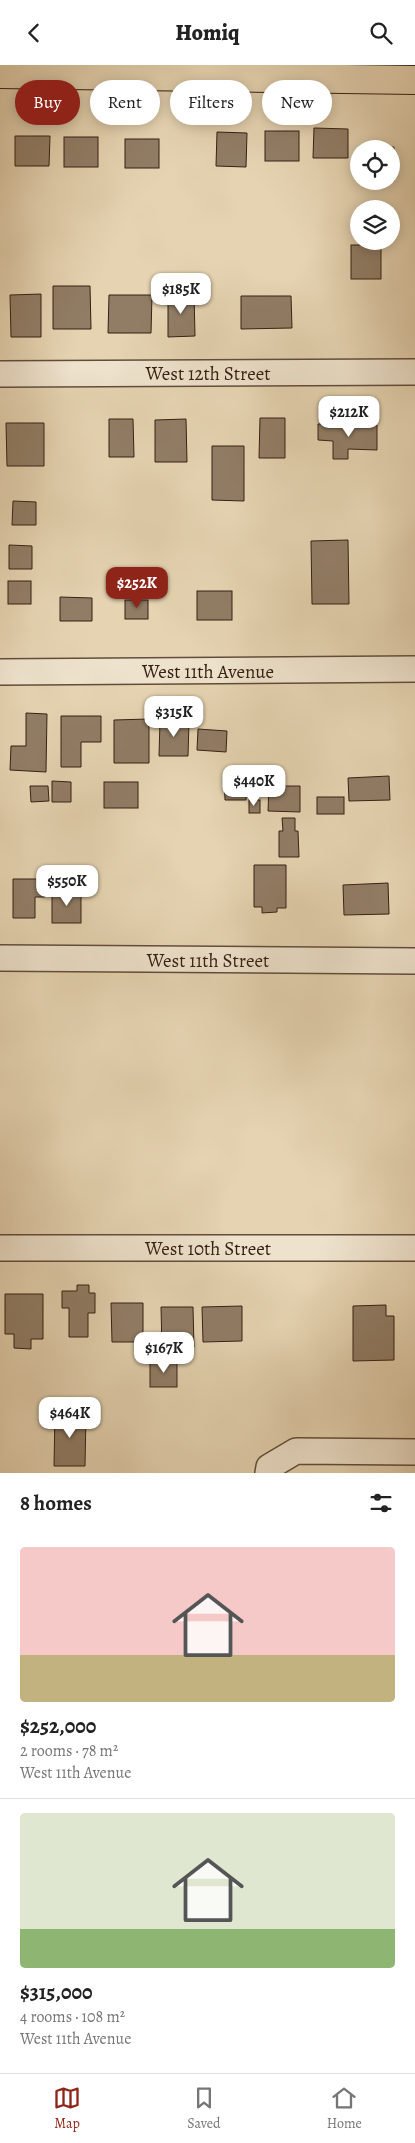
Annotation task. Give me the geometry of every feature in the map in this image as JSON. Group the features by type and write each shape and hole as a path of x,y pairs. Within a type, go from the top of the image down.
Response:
{"main road":[{"path":"0,74 54,70 246,71 415,80"}],"street":[{"name":"West 12th Street","path":"0,374 415,371"},
{"name":"West 11th Avenue","path":"0,673 415,669"},
{"name":"West 11th Street","path":"0,958 415,961"},
{"name":"West 10th Street","path":"0,1249 415,1249"},
{"path":"268,1473 269,1467 296,1451 415,1452"}],"building":[{"path":"314,128 348,129 348,158 313,158"},
{"path":"265,131 299,131 299,161 265,161"},
{"path":"217,132 247,133 246,167 216,166"},
{"path":"15,136 50,136 49,166 15,166"},
{"path":"64,137 98,137 98,167 64,167"},
{"path":"125,139 159,139 159,168 125,168"},
{"path":"351,250 381,250 381,279 351,279"},
{"path":"53,286 90,286 91,329 53,329"},
{"path":"168,293 194,293 195,336 168,337"},
{"path":"41,294 41,337 11,337 10,295"},
{"path":"109,295 152,295 151,333 108,333"},
{"path":"241,296 291,296 292,328 241,329"},
{"path":"260,418 285,418 285,458 259,458"},
{"path":"109,419 133,419 134,457 109,457"},
{"path":"186,419 187,462 155,462 155,420"},
{"path":"6,423 44,423 44,466 7,466"},
{"path":"318,424 377,425 377,450 348,449 348,459 333,459 333,441 318,440"},
{"path":"212,446 244,446 244,501 212,500"},
{"path":"13,501 36,502 36,525 12,525"},
{"path":"348,540 349,604 312,604 311,541"},
{"path":"9,545 32,546 32,569 9,569"},
{"path":"8,581 31,581 31,604 8,604"},
{"path":"197,591 232,591 232,620 197,620"},
{"path":"60,597 92,598 92,621 60,621"},
{"path":"125,600 148,600 148,619 125,619"},
{"path":"26,713 47,714 46,772 10,770 11,746 26,746"},
{"path":"61,716 101,716 101,742 81,742 81,767 61,767"},
{"path":"149,719 149,763 114,763 114,720"},
{"path":"160,720 189,721 188,756 159,756"},
{"path":"198,729 227,731 226,752 197,750"},
{"path":"224,772 246,772 246,800 225,800"},
{"path":"389,776 390,800 349,801 348,778"},
{"path":"52,781 71,782 71,802 52,802"},
{"path":"104,782 138,782 138,808 104,808"},
{"path":"30,786 48,786 49,801 31,802"},
{"path":"269,786 300,786 300,812 268,811"},
{"path":"317,797 344,797 344,814 317,814"},
{"path":"249,800 260,800 260,813 249,813"},
{"path":"282,818 295,818 295,831 298,831 299,857 279,857 279,831 283,831"},
{"path":"254,865 286,865 286,908 277,908 277,912 262,913 262,907 254,907"},
{"path":"13,879 45,879 45,897 35,897 35,918 13,918"},
{"path":"388,883 389,914 344,915 343,885"},
{"path":"52,890 81,890 81,923 52,923"},
{"path":"77,1285 89,1285 89,1293 95,1293 95,1313 88,1313 88,1337 69,1337 69,1308 62,1308 62,1291 77,1291"},
{"path":"5,1294 43,1294 43,1339 31,1339 31,1349 14,1348 14,1334 5,1334"},
{"path":"111,1303 143,1303 143,1342 112,1342"},
{"path":"386,1305 386,1316 394,1316 394,1360 353,1361 353,1306"},
{"path":"242,1306 242,1341 203,1342 202,1307"},
{"path":"161,1307 193,1307 194,1347 162,1348"},
{"path":"150,1361 177,1361 177,1387 150,1387"},
{"path":"55,1412 86,1413 85,1466 54,1466"}]}
